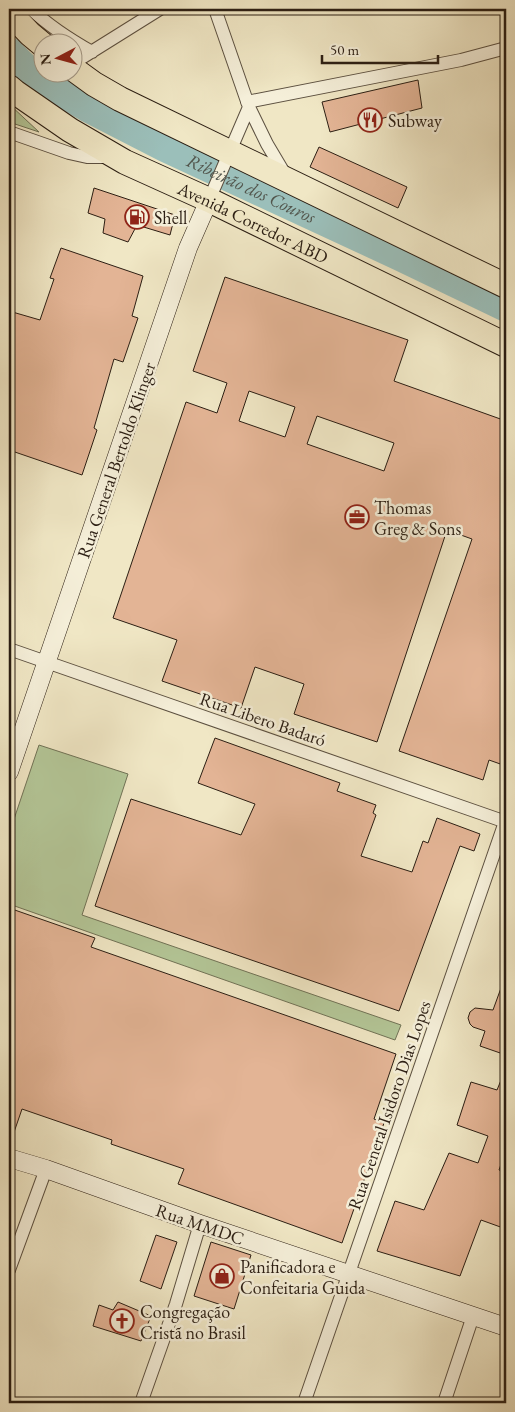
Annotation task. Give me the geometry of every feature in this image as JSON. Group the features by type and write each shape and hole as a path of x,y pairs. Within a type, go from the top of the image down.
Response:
{"highway":[{"path":"9,12 32,36"},
{"path":"82,75 120,99 228,157 288,181 506,286"},
{"name":"Avenida Corredor ABD","path":"9,86 70,130 115,156 211,195 506,345"}],"street":[{"path":"31,9 51,27 92,52"},
{"path":"82,58 160,9"},
{"path":"215,9 248,105 288,181"},
{"path":"248,105 461,60 506,48"},
{"name":"Rua General Bertoldo Klinger","path":"9,772 188,248 228,157 248,105"},
{"path":"9,132 69,153 87,157 115,156"},
{"name":"Rua Libero Badaró","path":"9,649 506,821"},
{"name":"Rua General Isidoro Dias Lopes","path":"304,1403 506,821"},
{"name":"Rua MMDC","path":"9,1158 506,1327"},
{"path":"9,1270 46,1169"},
{"path":"141,1403 176,1304 200,1224"},
{"path":"444,1403 473,1316"}],"green space":[{"path":"9,104 39,132 9,122"},
{"path":"39,745 128,774 82,915 401,1025 395,1040 9,904 9,834"}],"building":[{"path":"418,80 422,108 330,132 322,102"},
{"path":"319,147 407,187 398,208 310,167"},
{"name":"Shell","path":"94,188 175,215 170,235 137,225 128,242 103,233 105,219 88,213"},
{"path":"61,248 143,276 132,316 138,318 123,362 114,359 94,428 97,430 82,475 9,450 9,311 40,320 54,279 50,278"},
{"path":"225,277 408,340 394,381 506,421 506,704 502,717 506,719 506,766 489,760 483,780 399,751 472,539 447,530 377,742 294,714 304,684 255,667 241,708 162,681 177,640 113,618 186,402 217,413 227,383 193,371","holes":["249,391 295,407 285,437 239,421","317,416 394,443 384,471 307,444"]},
{"path":"215,738 340,783 337,791 376,805 373,813 376,815 361,856 412,872 423,841 428,843 437,818 480,834 474,851 460,846 399,1011 95,906 131,799 241,835 255,804 198,783"},
{"path":"9,908 95,938 91,947 396,1054 374,1119 384,1123 342,1243 178,1184 184,1169 111,1144 112,1140 22,1109 11,1141 9,1141"},
{"path":"505,977 506,1055 480,1046 485,1031 473,1027 468,1018 470,1012 475,1008 493,1010"},
{"path":"506,1068 506,1150 499,1170 506,1172 506,1229 481,1220 460,1276 377,1251 395,1201 424,1210 449,1153 478,1163 488,1136 457,1125 471,1082 497,1090"},
{"path":"156,1235 177,1242 161,1289 140,1281"},
{"name":"Panificadora e Confeitaria Guida","path":"211,1242 251,1255 234,1309 194,1296"},
{"name":"Congregação Cristã no Brasil","path":"118,1302 151,1316 141,1341 93,1326 99,1305 113,1310"}],"waterway":[{"name":"Ribeirão dos Couros","path":"9,51 42,82 87,108 165,148 506,308"}],"place":[{"name":"Subway","path":"370,120"},
{"name":"Shell","path":"137,217"},
{"name":"Thomas Greg & Sons","path":"357,517"},
{"name":"Panificadora e Confeitaria Guida","path":"222,1276"},
{"name":"Congregação Cristã no Brasil","path":"122,1321"}]}
